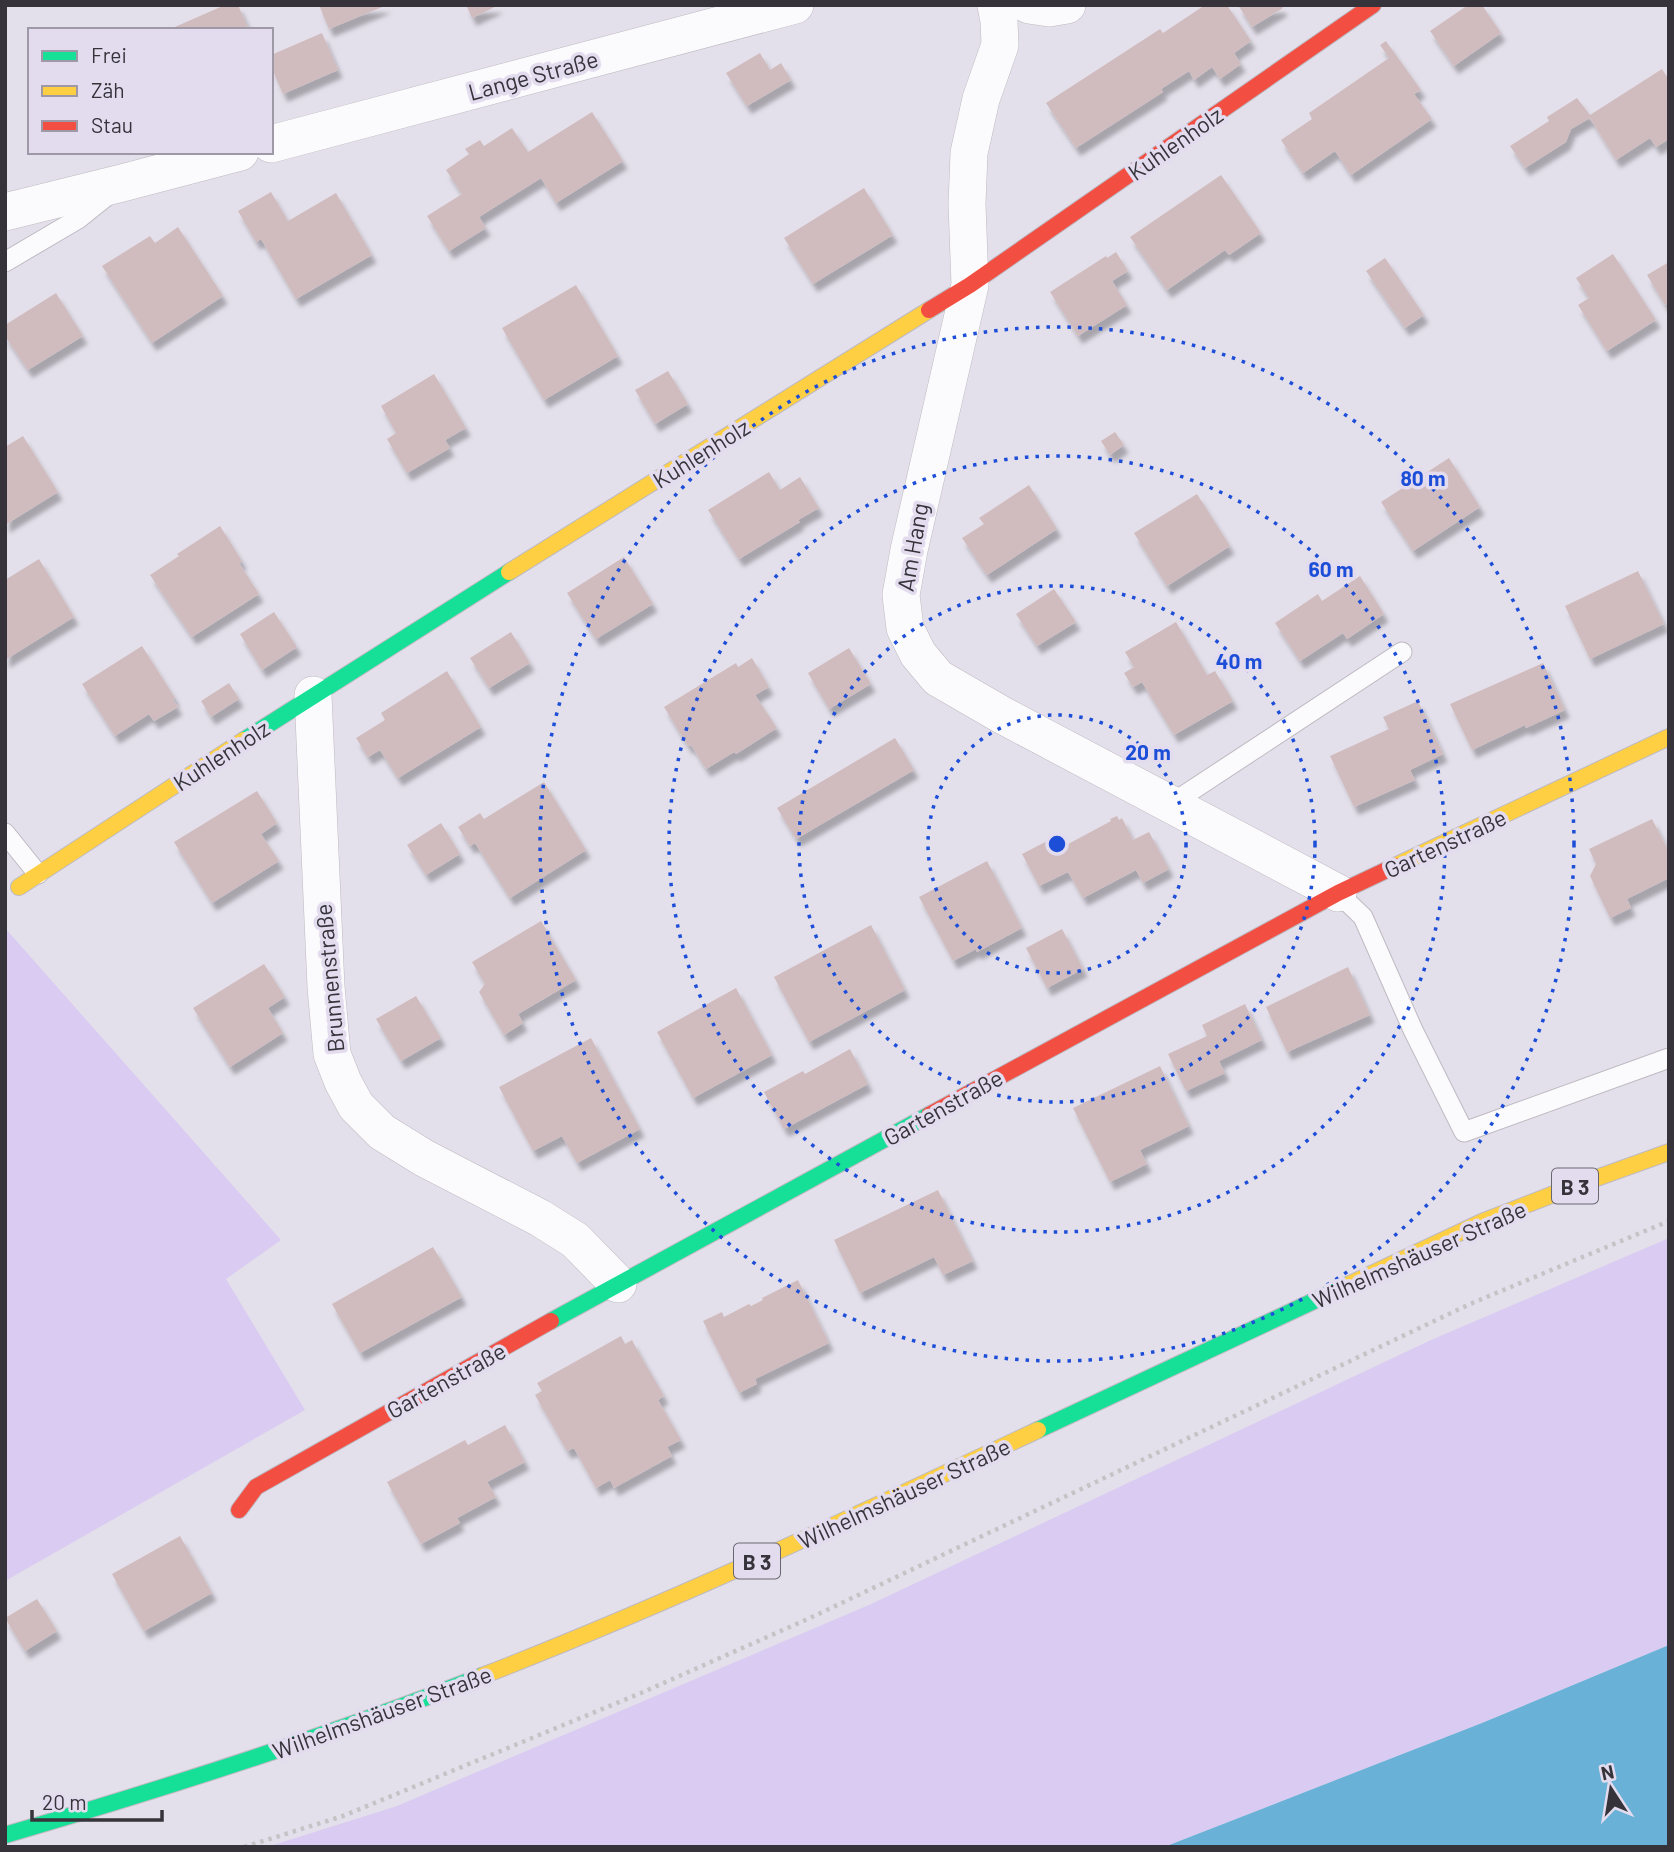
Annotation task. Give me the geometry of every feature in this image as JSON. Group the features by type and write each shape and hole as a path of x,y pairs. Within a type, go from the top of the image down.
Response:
{"street":[{"name":"Lange Straße","path":"273,143 795,5"},
{"name":"Am Hang","path":"996,5 1000,45 981,99 969,153 967,204 970,285 909,550 901,595 905,628 918,654 938,678 1002,715 1338,893"},
{"path":"1029,5 1049,8 1067,5"},
{"name":"Kuhlenholz","path":"19,887 313,695 970,285 1373,5"},
{"path":"5,212 232,154"},
{"name":"Brunnenstraße","path":"313,695 326,987 332,1054 343,1082 356,1106 382,1132 424,1158 540,1218 575,1240 618,1284"},
{"name":"Gartenstraße","path":"239,1510 256,1487 618,1284 1338,893 1669,737"},
{"name":"Wilhelmshäuser Straße","path":"5,1835 248,1761 522,1661 662,1603 800,1541 1482,1222 1669,1152"}],"lane":[{"path":"5,262 78,219 122,183"},
{"path":"1171,804 1402,652"},
{"path":"5,833 38,874"},
{"path":"1338,893 1363,917 1413,1030 1464,1132 1669,1058"}],"path":[{"path":"244,1847 343,1816 641,1693 810,1618 1470,1304 1669,1221"}],"shaded area":[{"path":"5,928 281,1240 226,1279 305,1410 5,1581"},
{"path":"1669,1238 1669,1645 1482,1723 1164,1847 267,1847 397,1806 869,1605 1431,1340"}],"water":[{"path":"1669,1645 1669,1847 1164,1847 1482,1723"}],"building":[{"path":"225,5 238,5 248,28 173,28"},
{"path":"319,5 387,5 329,29"},
{"path":"466,5 499,5 472,18"},
{"path":"1205,5 1227,5 1251,41 1234,53 1241,64 1220,79 1212,67 1194,80 1189,71 1161,89 1163,92 1076,148 1046,103 1160,29 1163,33"},
{"path":"1238,5 1281,5 1283,8 1252,27"},
{"path":"1468,5 1482,5 1501,33 1454,66 1430,31"},
{"path":"322,33 338,70 283,94 273,71 273,54"},
{"path":"1386,41 1421,90 1414,94 1432,119 1351,175 1335,151 1303,173 1281,140 1312,119 1309,113 1389,58 1380,45"},
{"path":"760,53 770,70 781,63 791,80 747,106 726,73"},
{"path":"1662,69 1669,80 1669,139 1656,147 1650,138 1616,160 1590,118 1571,129 1566,142 1525,168 1510,146 1549,121 1547,117 1577,98 1590,115"},
{"path":"592,112 623,161 556,203 541,178 479,217 486,228 449,251 427,216 462,194 446,170 469,154 465,149 480,140 484,146 512,128 528,152"},
{"path":"1221,175 1261,233 1229,255 1225,250 1167,290 1130,237"},
{"path":"864,188 893,235 813,284 784,238"},
{"path":"271,192 288,221 336,193 372,255 296,299 261,239 256,242 238,211"},
{"path":"178,227 223,296 152,343 102,266 150,236 155,243"},
{"path":"1116,252 1128,271 1112,281 1127,305 1078,336 1050,292"},
{"path":"1613,254 1656,320 1607,351 1578,305 1589,298 1576,278"},
{"path":"1385,258 1424,315 1405,328 1366,271"},
{"path":"1669,262 1669,303 1665,305 1647,275"},
{"path":"576,285 618,356 544,400 502,328"},
{"path":"56,293 83,336 28,370 5,336 5,325"},
{"path":"668,371 688,404 655,424 635,390"},
{"path":"434,374 466,428 445,440 450,448 407,473 387,439 396,433 381,406"},
{"path":"1115,432 1124,445 1110,455 1101,441"},
{"path":"23,436 58,492 5,525 5,447"},
{"path":"1449,458 1480,507 1413,551 1381,502"},
{"path":"769,472 780,490 800,477 819,508 739,559 708,510"},
{"path":"1029,485 1057,529 987,575 962,538 984,524 979,518"},
{"path":"1197,494 1230,546 1167,586 1134,533"},
{"path":"220,526 259,594 192,637 150,575"},
{"path":"624,557 653,604 596,639 567,593"},
{"path":"39,559 74,617 5,660 5,580"},
{"path":"1638,571 1664,624 1590,659 1565,606"},
{"path":"1360,576 1384,614 1347,639 1343,633 1300,661 1275,623 1318,594 1322,601"},
{"path":"1054,589 1076,622 1037,646 1016,614"},
{"path":"274,612 297,647 262,670 240,634"},
{"path":"1176,622 1207,675 1215,671 1233,701 1174,735 1142,682 1133,687 1124,673 1134,667 1125,652"},
{"path":"511,632 530,663 489,688 470,658"},
{"path":"142,646 178,707 154,721 149,714 115,736 82,684"},
{"path":"849,648 871,684 829,709 808,673"},
{"path":"752,658 769,687 755,695 777,728 706,769 664,707 736,663 738,667"},
{"path":"1543,663 1565,710 1472,750 1450,704"},
{"path":"447,671 481,727 398,778 380,750 368,757 356,738 385,720 381,713"},
{"path":"229,683 239,699 211,717 201,701"},
{"path":"1418,701 1443,754 1410,770 1415,780 1354,807 1330,756 1389,729 1383,717"},
{"path":"895,738 914,770 796,839 777,808"},
{"path":"544,782 586,850 510,898 475,843 470,846 458,827 480,813 484,819"},
{"path":"257,791 277,823 261,834 279,861 212,903 174,842"},
{"path":"1117,816 1119,820 1122,818 1133,840 1149,832 1169,869 1143,883 1136,870 1083,898 1068,872 1039,886 1022,854 1051,839 1057,850"},
{"path":"1652,819 1669,852 1669,878 1627,899 1631,908 1610,918 1590,876 1596,864 1589,849"},
{"path":"441,823 460,854 426,875 407,845"},
{"path":"987,861 1022,928 977,952 976,949 953,961 919,897"},
{"path":"541,921 576,980 518,1014 523,1023 504,1035 479,992 485,984 472,962"},
{"path":"871,925 905,990 809,1042 774,977"},
{"path":"1062,929 1083,969 1047,988 1026,948"},
{"path":"264,964 285,997 268,1008 283,1033 230,1067 193,1008"},
{"path":"1348,967 1370,1015 1287,1052 1266,1007"},
{"path":"736,988 772,1055 693,1098 657,1032"},
{"path":"416,996 441,1038 401,1061 376,1019"},
{"path":"1245,1004 1262,1040 1219,1061 1225,1073 1186,1091 1168,1054 1207,1036 1202,1025"},
{"path":"591,1038 640,1129 577,1163 562,1136 533,1151 499,1087"},
{"path":"850,1049 868,1084 784,1129 764,1092 803,1071 805,1074"},
{"path":"1160,1066 1189,1126 1140,1150 1147,1164 1110,1182 1073,1108"},
{"path":"938,1190 973,1261 943,1275 934,1257 860,1293 834,1240"},
{"path":"433,1247 462,1297 360,1353 332,1304"},
{"path":"798,1280 829,1343 755,1379 757,1384 739,1393 703,1321 722,1312 724,1317 749,1304 751,1306"},
{"path":"621,1336 625,1344 632,1340 664,1396 658,1400 681,1440 667,1447 672,1456 614,1488 610,1480 596,1488 574,1448 567,1451 535,1395 542,1391 537,1383"},
{"path":"505,1425 525,1462 487,1482 496,1497 457,1518 460,1523 421,1544 387,1482 465,1440 468,1445"},
{"path":"180,1536 212,1593 144,1631 112,1574"},
{"path":"37,1599 57,1631 25,1651 5,1618"}],"traffic: fast":[{"path":"244,740 509,572"},
{"path":"551,1321 929,1115"},
{"path":"1038,1430 1348,1285"},
{"path":"5,1835 245,1761 482,1676"}],"traffic: slow":[{"path":"509,572 929,310"},
{"path":"1395,866 1669,737"},
{"path":"19,887 244,740"},
{"path":"1348,1285 1482,1222 1669,1152"},
{"path":"482,1676 693,1589 1038,1430"}],"traffic: jam":[{"path":"929,310 970,285 1373,5"},
{"path":"929,1115 1338,893 1395,866"},
{"path":"239,1510 256,1487 551,1321"}]}
